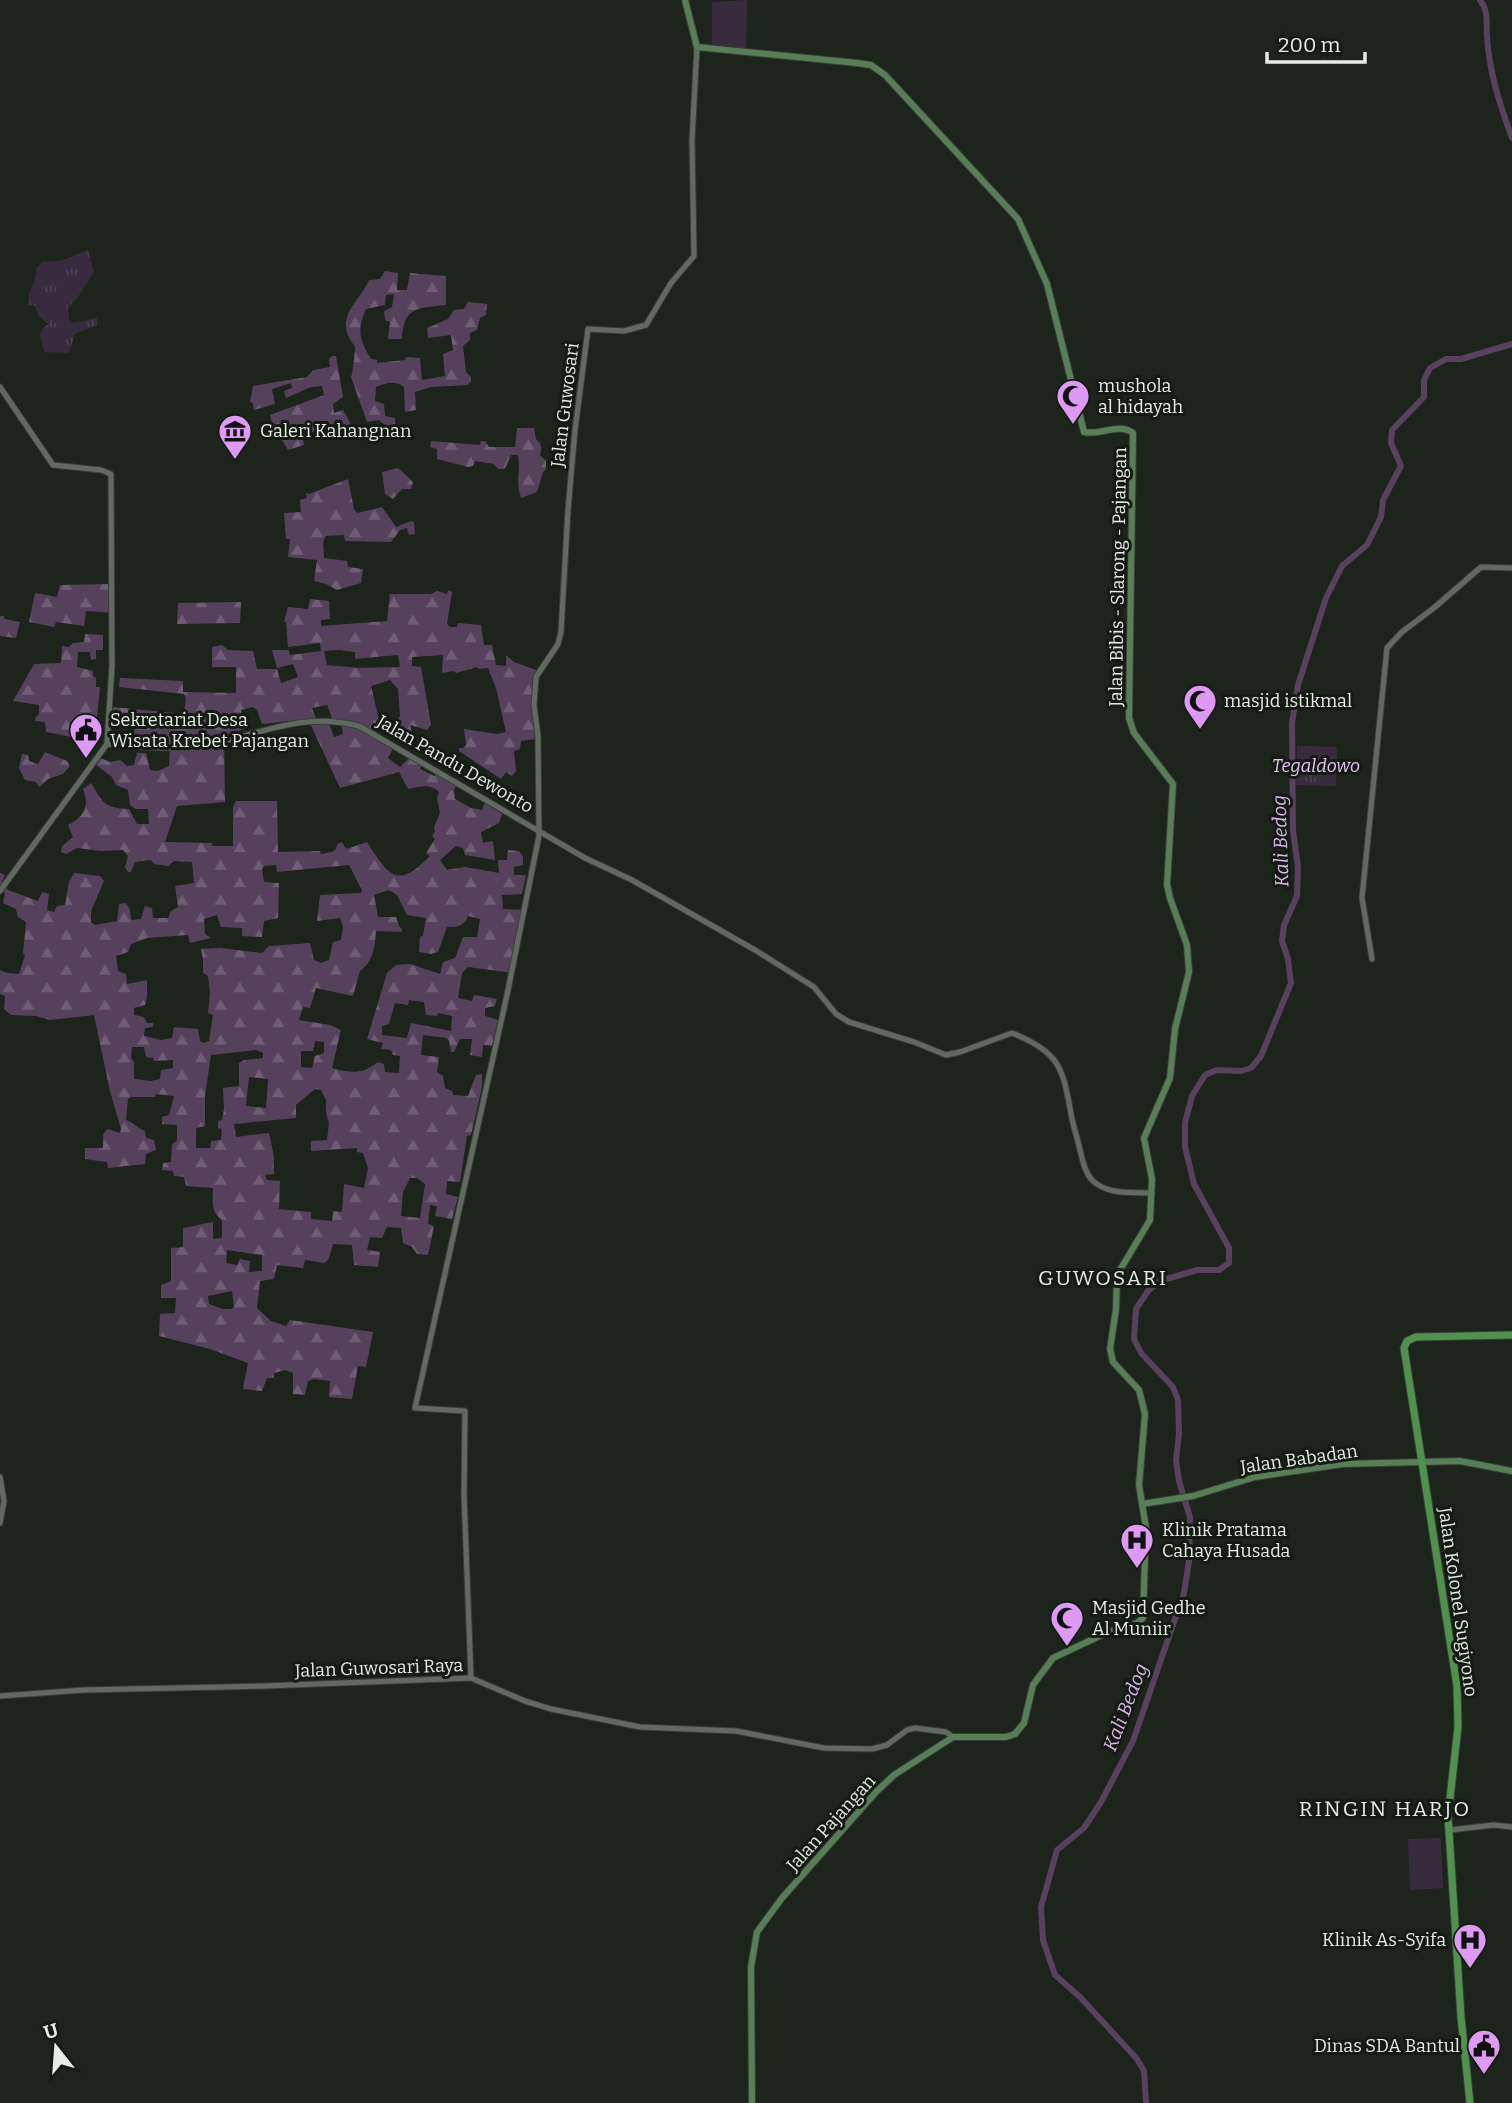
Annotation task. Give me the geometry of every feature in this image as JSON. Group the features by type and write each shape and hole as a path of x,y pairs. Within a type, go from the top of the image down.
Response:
{"main road":[{"path":"685,0 697,47"},
{"name":"Jalan Bibis - Slarong - Pajangan","path":"697,47 871,65 885,75 1018,219 1047,284 1084,432 1124,428 1133,433 1129,718 1134,733 1173,784 1167,885 1188,953 1188,974 1175,1029 1170,1078 1144,1138 1152,1175 1149,1223 1117,1276 1116,1309 1110,1349 1113,1362 1138,1387 1143,1406 1145,1429 1139,1485 1142,1504"},
{"name":"Jalan Kolonel Sugiyono","path":"1470,2103 1461,2017 1448,1801 1458,1727 1457,1686 1404,1345 1407,1341 1419,1337 1512,1335"},
{"name":"Jalan Babadan","path":"1142,1504 1193,1496 1268,1474 1314,1470 1343,1464 1465,1462 1512,1471"},
{"path":"953,1737 1006,1737 1015,1734 1024,1723 1033,1685 1053,1657 1142,1619 1146,1534 1142,1504"},
{"name":"Jalan Pajangan","path":"752,2103 751,1967 757,1932 876,1792 894,1775 953,1737"}],"street":[{"name":"Jalan Guwosari","path":"539,830 538,736 534,693 538,673 558,644 561,632 568,510 588,329 617,331 646,326 671,283 694,256 692,140 697,47"},
{"path":"0,387 53,465 101,470 111,474 112,666 107,744 0,891"},
{"path":"1372,959 1362,898 1387,648 1402,632 1481,567 1512,568"},
{"name":"Jalan Pandu Dewonto","path":"107,744 201,746 285,724 308,721 345,722 363,727 539,830 755,950 814,988 836,1014 849,1022 946,1055 1014,1033 1050,1056 1061,1068 1075,1132 1085,1165 1093,1180 1115,1192 1150,1193"},
{"path":"471,1678 464,1495 465,1411 415,1408 507,995 539,830"},
{"path":"0,1477 4,1501 0,1522"},
{"name":"Jalan Guwosari Raya","path":"0,1696 84,1690 471,1678 551,1709 640,1727 736,1731 824,1748 872,1749 889,1744 911,1729 946,1732 953,1737"},
{"path":"1450,1830 1494,1825 1512,1827"}],"green space":[{"path":"747,0 746,49 712,46 712,2"},
{"path":"88,250 94,272 68,308 69,319 73,323 97,318 97,325 75,334 69,353 44,352 40,333 48,324 39,316 35,306 29,305 28,300 36,269 42,262 60,261"},
{"path":"385,271 398,273 397,290 407,290 410,273 446,276 446,305 414,311 406,320 402,339 388,339 390,322 385,320 384,311 392,307 394,294 386,295 385,305 366,309 361,323 362,340 371,359 377,360 377,363 405,360 406,357 420,358 422,380 445,376 443,354 453,350 451,335 428,338 427,328 448,319 454,310 464,309 468,302 487,304 486,315 480,318 477,330 470,333 470,340 463,346 466,372 471,377 471,382 467,385 431,387 415,392 416,410 405,412 404,387 387,383 376,387 375,401 384,404 385,416 395,418 396,434 379,420 367,422 351,377 355,346 346,327 350,311 369,280 380,279"},
{"path":"336,356 343,397 333,404 334,413 343,410 355,432 343,437 338,426 302,434 304,445 288,450 272,424 270,415 324,395 322,386 311,387 286,398 284,391 292,388 291,383 272,389 275,404 254,410 253,403 250,402 253,386 307,377 313,370 330,367 329,359"},
{"path":"517,428 534,428 536,439 541,446 540,455 546,461 546,469 537,492 521,498 518,486 518,455 511,455 505,469 475,461 473,466 468,467 437,459 437,449 430,447 431,441 480,445 481,441 485,441 489,447 515,447"},
{"path":"398,468 413,482 411,489 402,489 393,499 385,494 382,472"},
{"path":"348,479 357,513 382,507 396,527 414,522 415,534 409,535 407,528 400,530 391,542 345,541 344,535 326,536 323,542 324,558 347,561 348,567 363,569 361,583 337,590 314,581 317,560 288,557 290,539 286,539 284,513 301,512 300,500 307,498 306,493"},
{"path":"109,584 114,613 86,611 84,626 56,622 54,627 29,622 35,593 57,597 60,585"},
{"path":"448,590 452,592 447,624 450,627 457,627 458,623 481,625 484,645 492,645 496,665 506,666 506,655 514,662 536,670 532,703 535,739 521,741 520,749 514,751 516,771 512,776 506,772 501,779 459,751 459,748 466,745 464,729 497,734 506,732 496,688 488,668 477,667 456,673 442,673 443,655 412,657 412,666 421,667 431,725 427,730 410,725 414,739 407,744 402,743 406,738 397,720 400,716 398,689 390,680 371,686 380,724 376,732 395,744 388,758 400,767 410,757 422,765 420,769 434,776 437,773 457,784 454,790 455,799 471,808 482,810 485,803 502,814 499,823 481,832 483,843 493,841 495,860 465,855 463,848 456,846 440,860 447,870 465,867 499,873 498,860 507,860 508,850 519,851 523,857 523,865 514,867 514,875 526,875 522,894 502,895 503,909 525,910 513,973 468,967 462,973 458,998 472,1001 474,995 497,999 495,1006 485,1008 485,1016 498,1020 492,1046 483,1045 482,1057 470,1055 472,1039 460,1039 454,1052 451,1052 447,1038 423,1035 421,1055 439,1057 437,1072 443,1076 445,1088 452,1091 453,1095 468,1096 476,1075 482,1074 482,1087 471,1135 467,1136 460,1182 447,1181 446,1194 458,1197 452,1219 435,1216 437,1206 430,1205 428,1224 434,1226 428,1255 417,1254 412,1247 403,1243 401,1228 387,1227 382,1238 370,1237 367,1250 380,1252 378,1267 354,1265 352,1245 333,1244 325,1263 305,1260 303,1268 277,1265 274,1279 260,1281 257,1308 271,1321 286,1326 290,1320 373,1332 366,1367 358,1366 352,1399 329,1397 330,1381 314,1379 308,1381 305,1395 293,1394 293,1373 285,1370 274,1373 274,1378 267,1378 262,1391 243,1389 248,1363 210,1349 159,1336 160,1314 175,1313 176,1298 161,1298 161,1285 171,1281 171,1248 183,1247 183,1228 213,1222 213,1239 222,1238 222,1220 214,1210 213,1188 186,1186 184,1177 174,1176 173,1171 162,1170 163,1163 171,1162 172,1144 177,1141 177,1125 162,1124 162,1117 169,1115 174,1096 156,1094 155,1097 128,1099 126,1120 145,1131 146,1138 154,1140 156,1150 146,1154 145,1164 108,1168 107,1162 85,1159 85,1148 103,1148 103,1135 107,1129 120,1133 121,1129 94,1015 50,1020 36,1016 11,1015 4,1009 5,996 0,994 0,970 19,974 25,955 26,922 18,917 16,909 3,903 5,893 0,890 0,873 5,875 2,881 8,890 38,901 42,892 49,894 47,910 54,912 57,906 65,905 69,882 74,873 100,876 104,881 91,911 91,922 95,925 117,921 119,904 126,903 131,920 141,919 145,906 152,908 153,918 168,918 171,911 178,907 175,886 194,883 192,862 174,861 168,866 154,864 151,860 135,862 131,872 128,872 125,867 128,856 123,850 77,848 66,854 61,852 62,846 73,837 68,825 82,815 86,806 83,789 91,783 109,806 129,809 137,824 149,824 148,809 136,809 130,805 128,790 116,785 112,777 96,765 100,758 110,762 120,760 127,766 134,765 137,753 146,753 150,770 158,771 169,766 170,745 135,741 134,724 112,721 113,707 184,714 184,694 119,687 120,678 183,681 183,692 236,693 236,667 212,667 212,647 222,645 228,650 253,651 257,669 277,669 281,683 298,677 293,664 277,668 272,650 289,650 290,655 321,651 320,643 288,647 284,622 288,607 308,609 310,599 329,601 330,619 321,620 321,626 387,621 390,594 431,594 437,591 447,594","holes":["339,650 355,652 355,659 398,655 400,667 359,668 327,665 324,651","327,705 334,723 341,724 343,734 334,737 327,719 316,719 312,708","253,707 257,710 262,724 308,719 340,788 399,772 408,789 424,786 436,789 439,792 437,798 440,813 432,836 435,839 426,853 430,856 419,867 401,875 388,870 367,842 346,849 342,842 337,844 332,852 321,854 320,851 278,852 277,801 236,801 233,807 233,846 165,842 177,806 225,802 224,737 244,729 241,710","276,865 277,872 349,865 362,890 361,893 320,895 317,921 340,918 343,927 341,940 333,942 329,960 321,963 314,960 310,943 269,946 262,953 220,948 201,949 203,973 208,976 210,993 208,1013 213,1015 209,1041 200,1041 198,1029 174,1027 172,1038 161,1040 144,1036 145,1028 153,1027 153,1023 147,1023 144,1017 134,1015 134,1008 145,1005 147,980 127,984 126,974 118,971 116,956 128,952 131,944 147,938 188,935 190,943 211,938 205,934 204,919 217,915 221,927 242,928 242,936 262,937 264,921 278,918 279,883 264,882 264,866","389,890 397,895 407,915 426,918 419,952 431,954 438,952 447,927 460,926 468,916 480,919 477,937 463,937 455,958 443,962 440,974 410,964 396,965 387,973 367,1039 383,1043 381,1049 391,1050 393,1055 400,1056 399,1073 385,1072 384,1064 378,1062 356,1072 332,1068 341,1030 330,1025 299,1020 303,1007 310,1008 316,988 353,996 360,971 368,963 372,953 376,931 402,932 396,917 378,917 374,895","409,1000 424,1002 426,1015 437,1016 438,1013 452,1016 451,1031 411,1023 407,1038 382,1035 382,1026 389,1024 395,1003 408,1005","315,1041 324,1042 324,1053 315,1056 312,1068 301,1067 301,1051 313,1051","132,1047 144,1047 146,1057 153,1058 154,1061 173,1060 173,1068 161,1070 160,1079 134,1079","256,1050 263,1053 263,1058 239,1063 239,1086 223,1088 224,1109 222,1120 218,1121 218,1128 222,1129 221,1140 211,1141 210,1148 196,1148 196,1128 205,1126 205,1096 211,1055","249,1077 268,1079 266,1108 246,1106","315,1089 321,1090 326,1100 329,1123 327,1140 311,1141 311,1151 357,1148 357,1152 363,1153 368,1168 364,1188 344,1184 342,1212 333,1211 332,1221 311,1219 311,1212 279,1209 280,1181 267,1180 265,1175 274,1174 269,1133 236,1137 234,1124 296,1118 296,1105","410,1178 417,1178 425,1184 420,1218 401,1216 403,1192","227,1250 262,1255 262,1271 249,1272 250,1261 240,1259 237,1265 226,1263","232,1291 234,1307 223,1309 209,1304 208,1296"]},
{"path":"241,602 240,623 177,624 178,603"},
{"path":"0,616 20,622 16,638 0,636"},
{"path":"85,634 103,635 103,650 96,650 96,659 91,660 90,652 78,652 77,667 93,671 96,687 100,687 97,718 79,715 76,738 46,732 45,722 35,721 39,714 39,705 13,701 34,664 61,663 62,646 69,647 73,643 84,642"},
{"name":"Tegaldowo","path":"1297,746 1337,747 1336,786 1296,785"},
{"path":"45,752 67,761 70,766 63,774 48,779 39,787 36,782 25,780 19,768 22,754 28,755 29,761 38,764"},
{"path":"1441,1838 1443,1888 1410,1890 1408,1839"}],"waterway":[{"name":"Kali Bedog","path":"1480,0 1486,13 1488,49 1499,101 1512,138"},
{"name":"Kali Bedog","path":"1146,2103 1144,2071 1137,2059 1080,1997 1055,1975 1043,1940 1041,1907 1057,1850 1084,1828 1133,1741 1184,1593 1189,1561 1190,1517 1176,1460 1179,1434 1178,1400 1173,1387 1141,1353 1134,1339 1136,1309 1148,1291 1160,1281 1197,1270 1219,1270 1229,1263 1229,1248 1194,1184 1185,1147 1185,1123 1192,1096 1205,1075 1217,1070 1241,1071 1251,1068 1261,1056 1291,983 1282,941 1284,925 1297,896 1292,723 1298,685 1326,598 1342,566 1367,545 1381,517 1383,500 1401,466 1391,443 1392,430 1424,397 1424,380 1430,368 1446,359 1461,359 1512,344"}],"place":[{"name":"mushola al hidayah","path":"1073,426"},
{"name":"Galeri Kahangnan","path":"235,461"},
{"name":"masjid istikmal","path":"1200,731"},
{"name":"Sekretariat Desa Wisata Krebet Pajangan","path":"86,760"},
{"name":"Klinik Pratama Cahaya Husada","path":"1137,1570"},
{"name":"Masjid Gedhe Al Muniir","path":"1067,1648"},
{"name":"Klinik As-Syifa","path":"1470,1970"},
{"name":"Dinas SDA Bantul","path":"1484,2076"}],"district":[{"name":"GUWOSARI","path":"1103,1278"},
{"name":"RINGIN HARJO","path":"1385,1809"}]}
